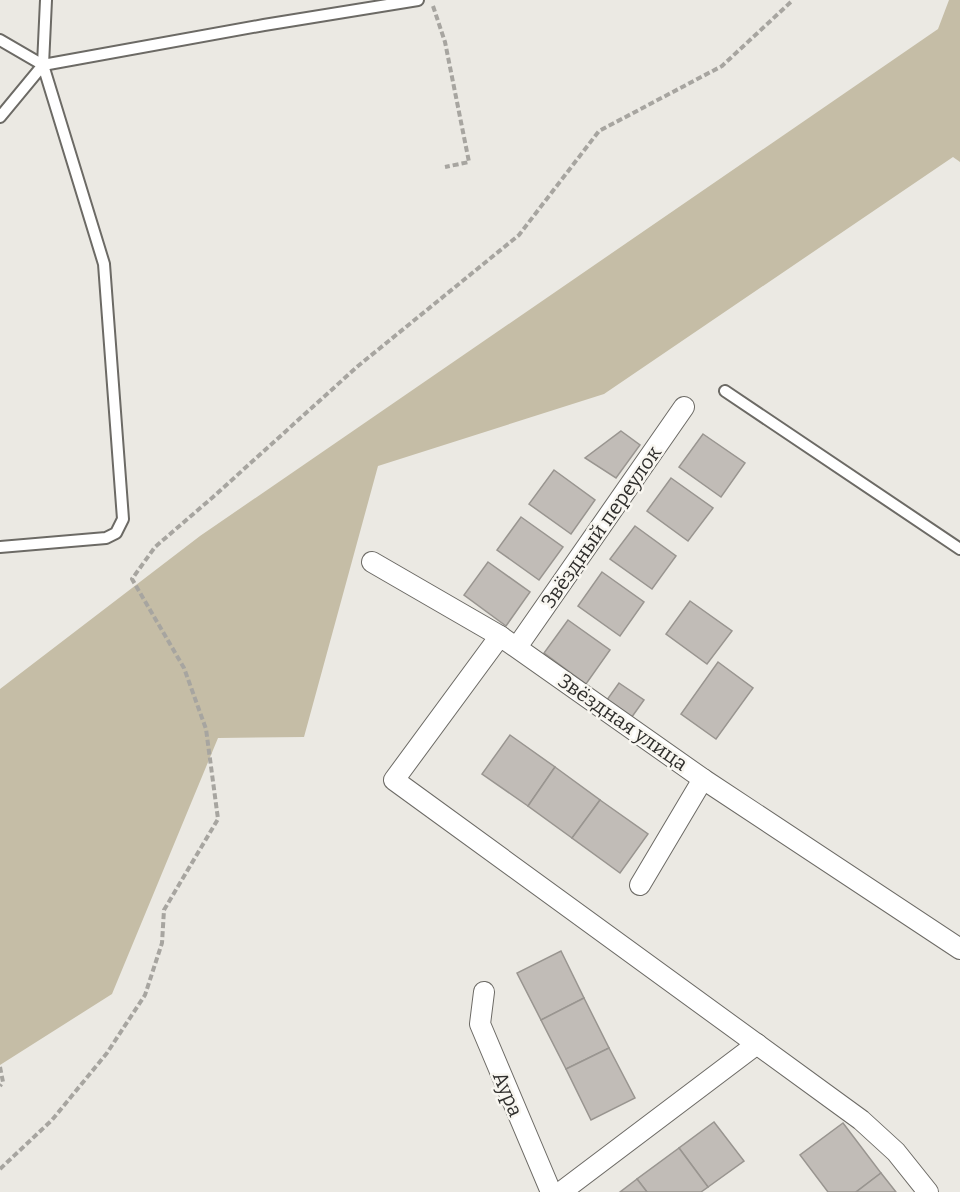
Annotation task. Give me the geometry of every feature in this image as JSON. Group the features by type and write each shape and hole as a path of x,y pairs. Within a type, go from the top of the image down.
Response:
{"street":[{"name":"Звёздный переулок","path":"517,647 684,407"},
{"name":"Звёздная улица","path":"372,562 494,643 517,647 703,779 639,885"},
{"path":"494,643 393,780 861,1120 896,1152 928,1192"},
{"path":"703,779 960,949"},
{"name":"Аура","path":"484,993 480,1024 551,1192"},
{"path":"561,1192 757,1044"}],"lane":[{"path":"0,547 106,538 116,533 123,519 104,264 43,65 46,0"},
{"path":"0,117 43,65 417,0"},
{"path":"0,40 43,65"},
{"path":"725,391 960,549"}],"path":[{"path":"431,0 445,42 469,162 446,167"},
{"path":"0,1169 52,1120 107,1053 145,995 162,944 164,910 218,819 206,729 184,668 132,579 155,547 358,366 519,235 599,131 722,66 793,0"},
{"path":"0,1067 3,1082 0,1086"}],"shaded area":[{"path":"949,0 960,0 960,162 953,157 604,394 378,466 304,737 218,738 112,994 0,1065 0,689 200,536 938,29"}],"building":[{"path":"621,431 640,445 616,478 585,458"},
{"path":"703,434 745,463 721,497 679,467"},
{"path":"554,470 595,500 571,534 529,504"},
{"path":"671,478 713,508 688,541 647,511"},
{"path":"521,517 563,547 539,580 497,550"},
{"path":"635,526 676,556 652,589 610,559"},
{"path":"488,562 530,592 506,626 464,595"},
{"path":"602,572 644,602 620,636 578,606"},
{"path":"690,601 732,631 707,664 666,634"},
{"path":"568,620 610,650 586,684 544,653"},
{"path":"718,662 753,688 716,739 681,714"},
{"path":"619,683 644,700 629,721 604,704"},
{"path":"510,735 555,767 528,806 482,774"},
{"path":"555,767 600,800 572,838 528,806"},
{"path":"600,800 648,834 620,873 572,838"},
{"path":"561,951 584,998 541,1020 517,973"},
{"path":"584,998 609,1048 566,1069 541,1020"},
{"path":"609,1048 635,1098 591,1120 566,1069"},
{"path":"714,1122 744,1161 708,1187 679,1148"},
{"path":"843,1123 881,1173 856,1192 828,1192 800,1155"},
{"path":"679,1148 708,1187 701,1192 647,1192 637,1179"},
{"path":"881,1173 896,1192 856,1192"},
{"path":"637,1179 647,1192 620,1192"}]}
